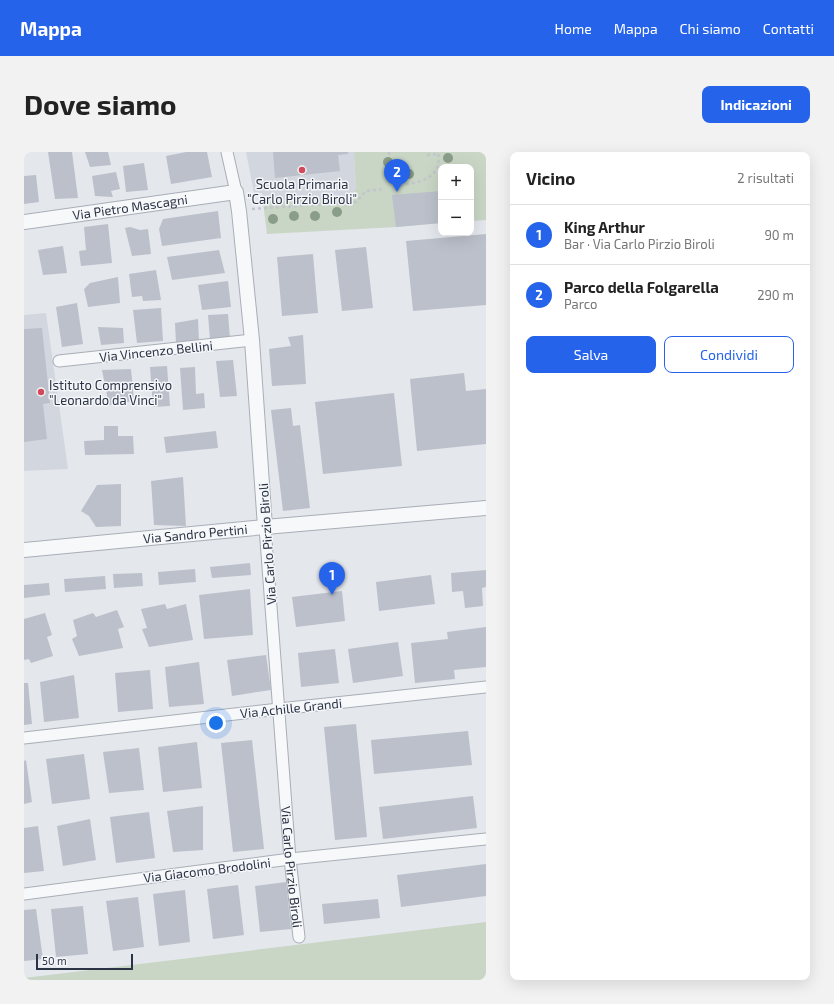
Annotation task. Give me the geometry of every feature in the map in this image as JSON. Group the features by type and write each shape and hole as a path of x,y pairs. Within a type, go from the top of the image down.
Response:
{"street":[{"name":"Via Carlo Pirzio Biroli","path":"227,152 239,211 252,340 290,859 300,937"},
{"name":"Via Pietro Mascagni","path":"24,222 236,192"},
{"name":"Via Vincenzo Bellini","path":"59,361 252,340"},
{"name":"Via Sandro Pertini","path":"24,550 265,526 486,508"},
{"name":"Via Achille Grandi","path":"24,738 486,687"},
{"name":"Via Giacomo Brodolini","path":"24,894 290,859 486,839"}],"path":[{"path":"389,152 391,175"},
{"path":"400,185 418,183 431,176 436,169 438,153 427,155"},
{"path":"397,178 405,168"},
{"path":"239,211 356,202 366,190 383,189"}],"shaded area":[{"name":"Scuola Primaria \"Carlo Pirzio Biroli\"","path":"246,152 354,152 356,189 349,196 263,202 262,193 254,193"},
{"name":"Istituto Comprensivo \"Leonardo da Vinci\"","path":"46,313 68,469 24,471 24,315"}],"green space":[{"path":"354,152 486,152 486,220 474,221 474,164 438,164 438,223 267,234 263,202 349,196 356,189"},
{"path":"486,922 486,980 24,980 24,978"}],"building":[{"path":"48,152 72,152 78,198 55,199"},
{"path":"85,152 108,152 111,165 90,167"},
{"path":"186,152 207,152 212,177 171,184 166,156"},
{"path":"273,152 348,152 348,154 338,155 340,171 275,178"},
{"path":"144,163 148,190 126,192 123,166"},
{"path":"116,172 120,189 111,191 113,197 95,196 92,176"},
{"path":"36,175 39,202 24,204 24,176"},
{"path":"438,191 438,223 396,227 392,195"},
{"path":"218,211 221,238 162,246 159,229 163,219"},
{"path":"108,224 112,263 81,266 79,251 86,250 84,227"},
{"path":"130,227 140,230 148,229 151,254 132,256 125,228"},
{"path":"486,234 486,305 413,311 406,241"},
{"path":"63,246 67,273 43,275 38,250"},
{"path":"366,247 373,308 342,311 335,250"},
{"path":"219,250 225,273 172,280 167,257"},
{"path":"313,254 318,313 282,316 277,257"},
{"path":"156,270 161,300 143,301 142,296 132,297 129,274"},
{"path":"118,277 120,303 88,307 84,289 90,283"},
{"path":"228,281 231,307 202,310 198,285"},
{"path":"77,303 83,344 62,347 56,307"},
{"path":"161,308 163,341 137,343 133,310"},
{"path":"228,314 230,338 210,340 208,315"},
{"path":"198,319 199,342 176,343 175,323"},
{"path":"98,327 123,328 124,343 101,345"},
{"path":"42,328 50,403 43,404 47,439 24,442 24,329"},
{"path":"303,335 306,384 272,386 269,349 291,346 288,337"},
{"path":"233,360 237,396 220,397 216,361"},
{"path":"167,366 170,406 153,407 150,367"},
{"path":"195,367 196,394 204,393 205,408 183,410 180,368"},
{"path":"131,369 134,401 109,405 102,370"},
{"path":"464,373 466,391 486,389 486,444 417,451 410,379"},
{"path":"394,393 402,466 323,474 315,402"},
{"path":"291,408 293,426 300,425 310,508 283,511 271,410"},
{"path":"104,426 118,426 118,436 133,436 134,454 85,455 84,441 104,440"},
{"path":"216,431 218,448 166,453 164,437"},
{"path":"183,477 186,526 154,525 151,481"},
{"path":"121,484 121,526 96,527 89,516 81,511 97,485"},
{"path":"250,563 251,575 212,578 210,567"},
{"path":"195,569 196,582 159,585 158,572"},
{"path":"486,570 486,587 482,588 483,606 465,608 463,591 452,592 451,573"},
{"path":"142,573 143,586 114,588 113,574"},
{"path":"431,575 435,604 379,611 376,582"},
{"path":"105,576 106,589 65,592 64,579"},
{"path":"49,583 50,595 24,598 24,585"},
{"path":"250,589 253,635 204,639 199,595"},
{"path":"342,591 345,621 296,627 292,597"},
{"path":"165,604 167,609 186,604 193,640 149,647 142,629 147,628 141,609"},
{"path":"117,610 124,627 118,629 123,648 79,656 72,639 77,636 73,620 93,613 96,617"},
{"path":"45,613 52,635 47,637 53,656 31,663 29,659 24,660 24,619"},
{"path":"486,627 486,667 454,670 455,679 415,683 411,643 448,639 447,632"},
{"path":"398,642 403,676 353,683 348,649"},
{"path":"335,649 339,683 301,687 298,653"},
{"path":"266,655 271,690 232,696 227,660"},
{"path":"199,662 204,704 169,707 165,667"},
{"path":"150,670 153,709 118,712 115,673"},
{"path":"74,675 79,718 44,722 40,682"},
{"path":"24,683 28,683 32,724 24,725"},
{"path":"356,724 367,837 335,840 324,727"},
{"path":"468,731 472,765 374,774 371,740"},
{"path":"252,740 264,849 233,852 221,743"},
{"path":"197,742 202,788 163,792 158,747"},
{"path":"139,748 144,790 109,793 103,752"},
{"path":"84,754 90,799 52,804 46,759"},
{"path":"26,760 32,802 24,804 24,761"},
{"path":"473,796 477,828 383,839 379,807"},
{"path":"203,806 203,850 173,852 167,811"},
{"path":"149,812 155,858 116,863 110,817"},
{"path":"90,819 96,860 63,866 57,826"},
{"path":"38,826 44,871 24,873 24,828"},
{"path":"486,864 486,896 401,907 397,875"},
{"path":"286,882 291,929 260,932 255,886"},
{"path":"238,885 244,935 213,939 207,889"},
{"path":"185,890 190,942 159,946 153,894"},
{"path":"138,897 144,947 113,951 106,901"},
{"path":"378,899 380,918 324,924 322,904"},
{"path":"83,906 88,954 56,957 51,909"},
{"path":"36,909 43,959 24,961 24,910"}],"place":[{"name":"Scuola Primaria \"Carlo Pirzio Biroli\"","path":"302,170"},
{"name":"Parco della Folgarella","path":"397,192"},
{"name":"Istituto Comprensivo \"Leonardo da Vinci\"","path":"41,392"},
{"name":"King Arthur","path":"332,595"}]}
